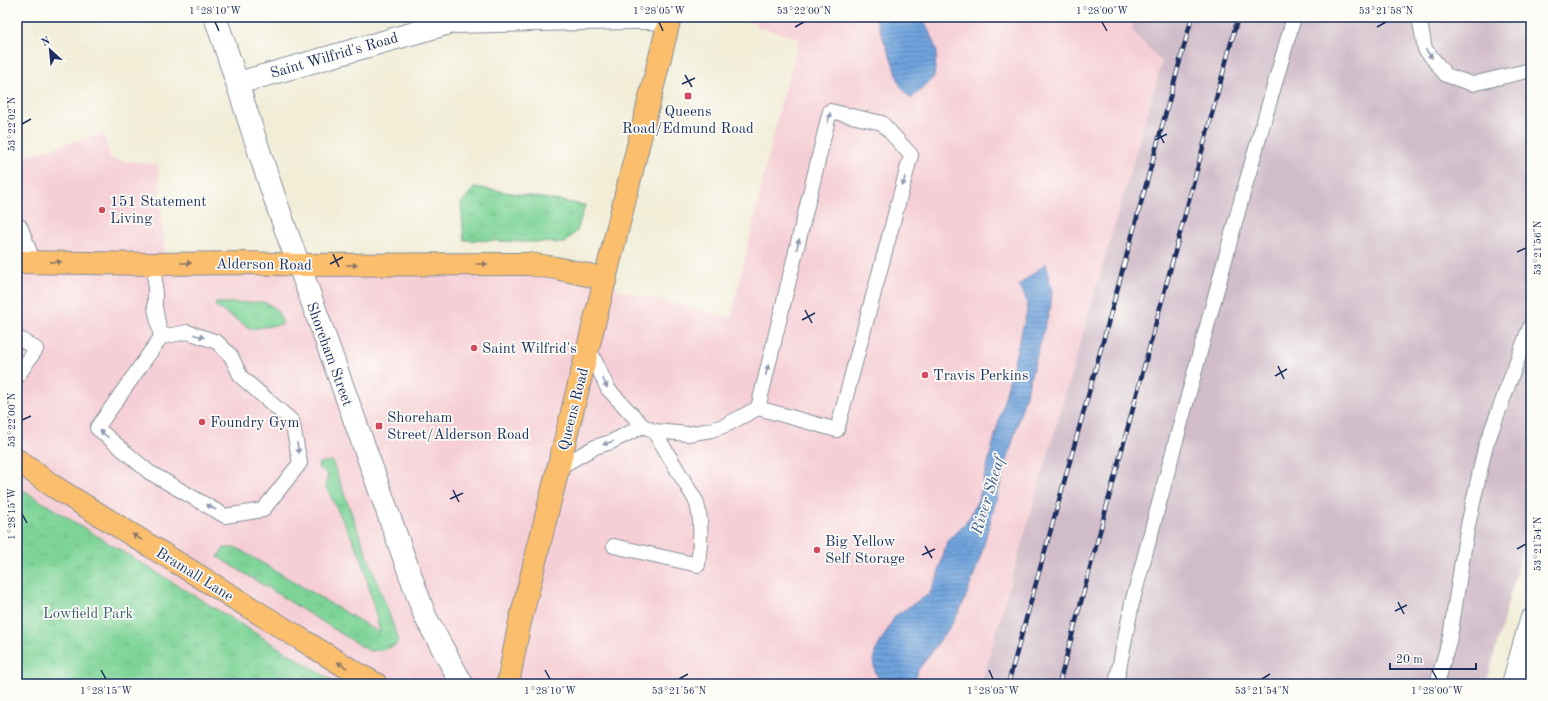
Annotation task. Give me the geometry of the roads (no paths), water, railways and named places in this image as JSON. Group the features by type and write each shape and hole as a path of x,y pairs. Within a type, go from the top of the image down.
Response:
{"highway":[{"name":"Queens Road","path":"508,684 519,626 589,348 669,19"},
{"name":"Alderson Road","path":"23,262 155,264 246,263 299,265 530,264 606,279"},
{"name":"Bramall Lane","path":"17,460 53,486 376,684"}],"street":[{"name":"Shoreham Street","path":"215,17 238,83 282,222 299,265 425,616 462,684"},
{"name":"Saint Wilfrid's Road","path":"238,83 453,19 669,19"},
{"path":"17,230 23,262"},
{"path":"1513,684 1531,620"}],"lane":[{"path":"1116,684 1132,603 1242,197 1294,17"},
{"path":"1419,17 1425,49 1446,75 1472,84 1531,70"},
{"path":"558,468 595,447 649,429 688,434 711,430 726,425 758,408 837,430 911,155 882,123 830,111 758,408"},
{"path":"155,264 155,308 161,337 96,428 149,472 225,516 263,510 300,463 292,421 241,377 231,356 217,342 188,332 161,337"},
{"path":"1437,684 1450,637 1467,530 1485,448 1531,325"},
{"path":"17,337 36,348 17,377"},
{"path":"589,348 608,389 649,429 688,486 700,512 701,521 698,565 614,546"}],"water":[{"path":"875,17 923,17 937,51 934,77 911,99 900,85"},
{"name":"River Sheaf","path":"1046,263 1052,291 1051,305 979,561 963,604 952,624 918,670 913,684 881,684 875,671 873,661 875,652 895,616 930,593 937,578 947,541 968,520 979,498 1027,311 1025,297 1019,285"}],"railway":[{"path":"1008,684 1192,17"},
{"path":"1059,684 1238,17"}],"place":[{"name":"Queens Road/Edmund Road","path":"688,96"},
{"name":"151 Statement Living","path":"102,210"},
{"name":"Saint Wilfrid's","path":"474,348"},
{"name":"Travis Perkins","path":"925,375"},
{"name":"Foundry Gym","path":"202,422"},
{"name":"Shoreham Street/Alderson Road","path":"379,426"},
{"name":"Big Yellow Self Storage","path":"817,550"}],"park label":[{"name":"Lowfield Park","path":"88,613"}]}
